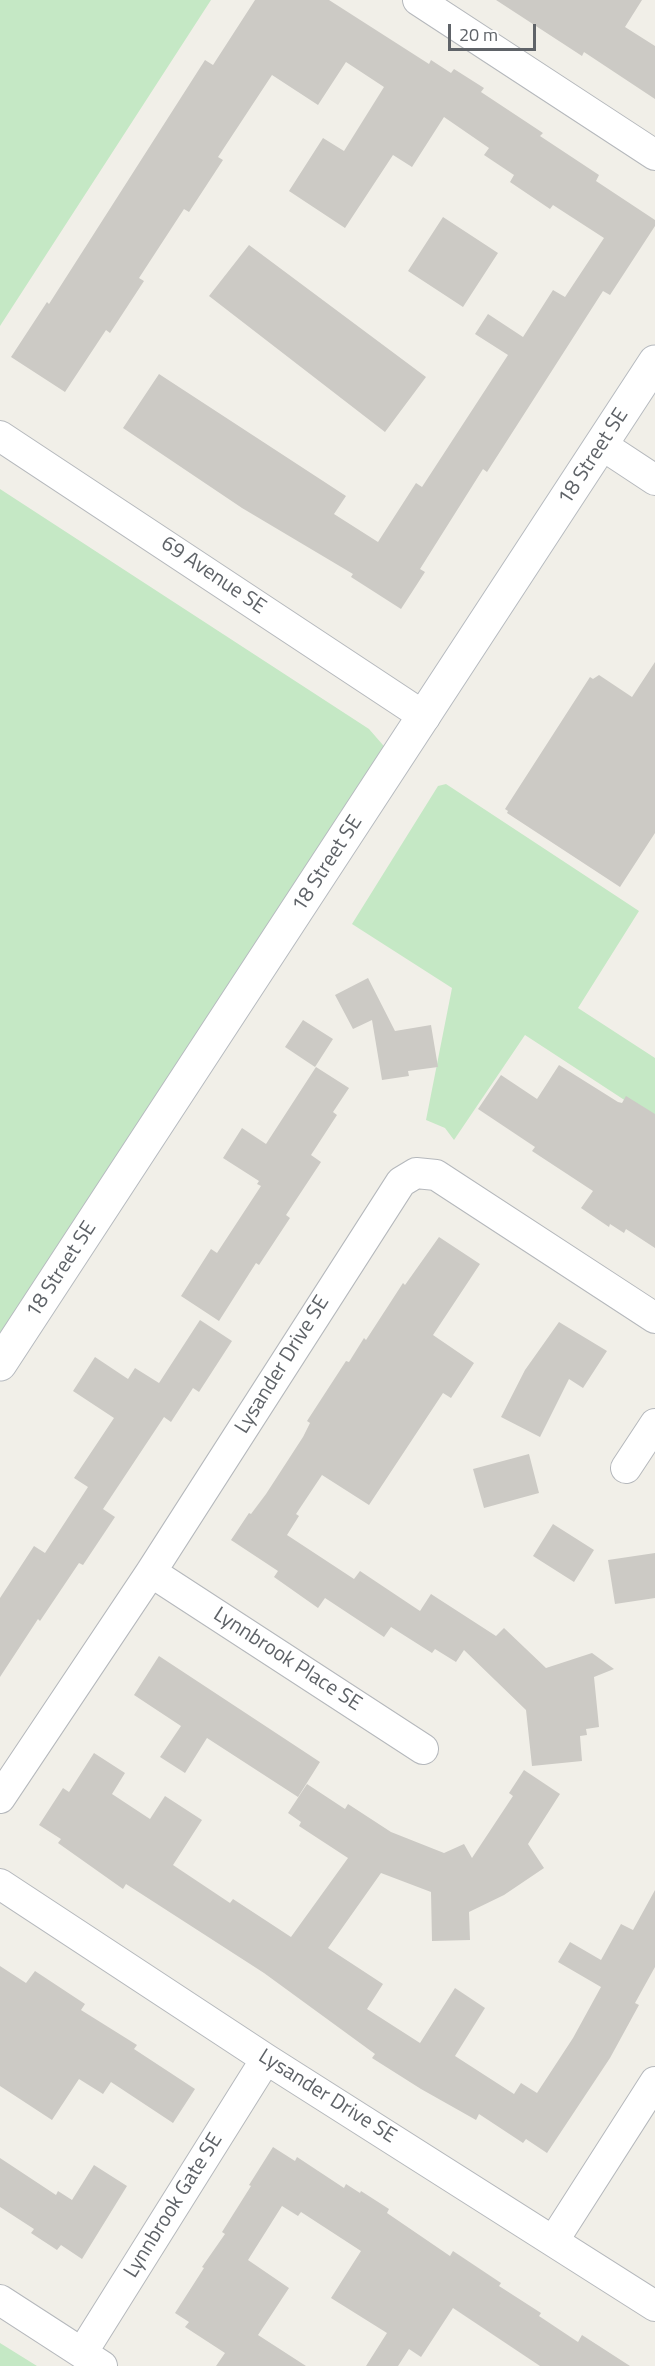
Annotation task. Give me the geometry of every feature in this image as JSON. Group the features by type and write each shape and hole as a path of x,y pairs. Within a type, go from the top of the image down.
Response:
{"street":[{"path":"418,0 655,155"},
{"name":"18 Street SE","path":"0,1364 655,362"},
{"name":"69 Avenue SE","path":"0,436 425,717"},
{"path":"602,446 655,480"},
{"name":"Lysander Drive SE","path":"0,1798 151,1572 401,1182 416,1173 436,1175 655,1318"},
{"path":"626,1468 655,1424"},
{"name":"Lynnbrook Place SE","path":"151,1572 423,1749"},
{"name":"Lysander Drive SE","path":"0,1884 266,2059 555,2240 655,2306"},
{"name":"Lynnbrook Gate SE","path":"92,2360 266,2059"},
{"path":"555,2240 655,2082"},
{"path":"0,2300 92,2360"}],"green space":[{"path":"0,0 211,0 0,326"},
{"path":"0,489 369,729 396,760 0,1364"},
{"path":"446,784 639,911 578,1008 655,1058 655,1120 525,1035 454,1140 445,1128 426,1120 452,988 352,924 438,786"},
{"path":"0,2343 37,2366 0,2366"}],"building":[{"path":"255,0 329,0 429,64 431,60 451,73 454,69 484,88 481,92 543,133 540,136 599,175 596,181 655,220 655,226 610,295 603,291 487,472 483,469 420,569 425,572 401,609 351,577 353,574 242,508 123,428 159,374 346,496 334,514 378,542 416,483 422,487 508,355 475,334 488,314 523,337 553,290 565,297 604,238 553,205 550,209 510,182 514,175 484,155 489,148 444,117 412,167 393,155 345,228 289,191 323,138 344,151 384,87 346,62 318,105 272,75 218,157 223,160 189,212 184,209 139,278 144,281 110,333 106,330 65,392 11,357 47,302 49,304 205,60 213,65"},
{"path":"496,0 642,0 625,27 655,46 655,99 584,52 582,56"},
{"path":"443,217 498,253 463,307 408,271"},
{"path":"249,245 426,377 385,432 209,296"},
{"path":"655,662 655,833 620,887 507,813 505,809 590,677 593,679 599,675 632,697"},
{"path":"368,978 395,1031 431,1025 438,1067 408,1071 409,1076 382,1080 372,1020 353,1029 335,995"},
{"path":"303,1020 333,1039 315,1067 285,1047"},
{"path":"559,1065 618,1102 622,1103 626,1096 655,1114 655,1248 626,1229 624,1233 610,1224 609,1227 581,1208 593,1191 532,1151 535,1147 478,1109 501,1075 537,1099"},
{"path":"316,1067 349,1088 333,1112 337,1115 311,1155 321,1162 286,1215 290,1218 259,1265 256,1263 219,1321 181,1296 211,1249 217,1253 261,1186 257,1184 259,1181 223,1158 242,1128 266,1144"},
{"path":"439,1237 480,1264 433,1335 474,1363 451,1398 443,1393 369,1505 322,1475 296,1514 299,1516 287,1535 354,1579 360,1571 420,1611 431,1594 496,1636 504,1628 546,1668 592,1653 614,1669 594,1677 599,1727 586,1729 587,1735 580,1736 582,1761 532,1766 526,1710 464,1650 456,1662 435,1649 432,1653 391,1627 384,1637 325,1598 318,1608 274,1577 278,1571 231,1540 249,1513 251,1514 266,1494 303,1437 310,1423 307,1421 346,1361 349,1362 364,1338 366,1340 403,1283 405,1285"},
{"path":"200,1320 232,1341 199,1392 193,1388 171,1422 164,1417 103,1509 115,1517 83,1565 79,1563 40,1621 38,1619 0,1677 0,1598 34,1546 45,1553 88,1487 74,1478 114,1418 73,1391 95,1357 128,1379 135,1368 159,1383"},
{"path":"559,1322 607,1351 583,1388 569,1379 540,1437 501,1417 525,1370"},
{"path":"529,1454 539,1493 484,1508 473,1469"},
{"path":"553,1524 594,1550 574,1582 533,1556"},
{"path":"655,1553 655,1598 615,1604 608,1560"},
{"path":"159,1656 320,1762 298,1797 207,1738 185,1773 160,1757 181,1726 134,1695"},
{"path":"94,1753 125,1773 112,1794 150,1819 165,1796 202,1820 173,1865 230,1903 233,1899 291,1937 348,1858 299,1826 301,1822 288,1813 307,1784 345,1809 348,1804 391,1832 444,1853 464,1844 472,1858 513,1796 509,1793 524,1770 560,1794 528,1844 544,1868 504,1895 469,1912 470,1940 432,1941 431,1892 381,1873 328,1948 383,1984 367,2009 420,2043 455,1988 485,2008 455,2056 514,2094 521,2083 537,2093 573,2038 601,1987 558,1962 570,1942 601,1960 621,1924 633,1930 655,1890 655,1967 635,2003 639,2005 610,2058 547,2153 526,2139 523,2143 479,2114 476,2120 372,2058 375,2054 264,1973 126,1884 123,1889 58,1843 61,1839 39,1825 63,1788 69,1792"},
{"path":"0,1966 26,1983 35,1971 85,2004 81,2010 137,2045 134,2049 195,2089 173,2123 111,2082 103,2094 79,2079 52,2120 0,2086"},
{"path":"273,2147 295,2161 297,2157 344,2188 346,2184 360,2193 361,2191 389,2209 387,2213 450,2256 453,2251 501,2283 499,2286 541,2313 539,2316 578,2342 582,2335 630,2366 540,2366 453,2308 421,2357 409,2349 398,2366 366,2366 387,2333 331,2298 361,2251 301,2212 298,2216 282,2206 248,2260 289,2288 258,2335 306,2366 216,2366 225,2353 185,2327 189,2322 175,2313 225,2234 222,2232"},
{"path":"0,2158 56,2195 58,2191 72,2200 94,2165 127,2186 82,2259 61,2245 57,2250 31,2233 34,2229 0,2207"}]}
